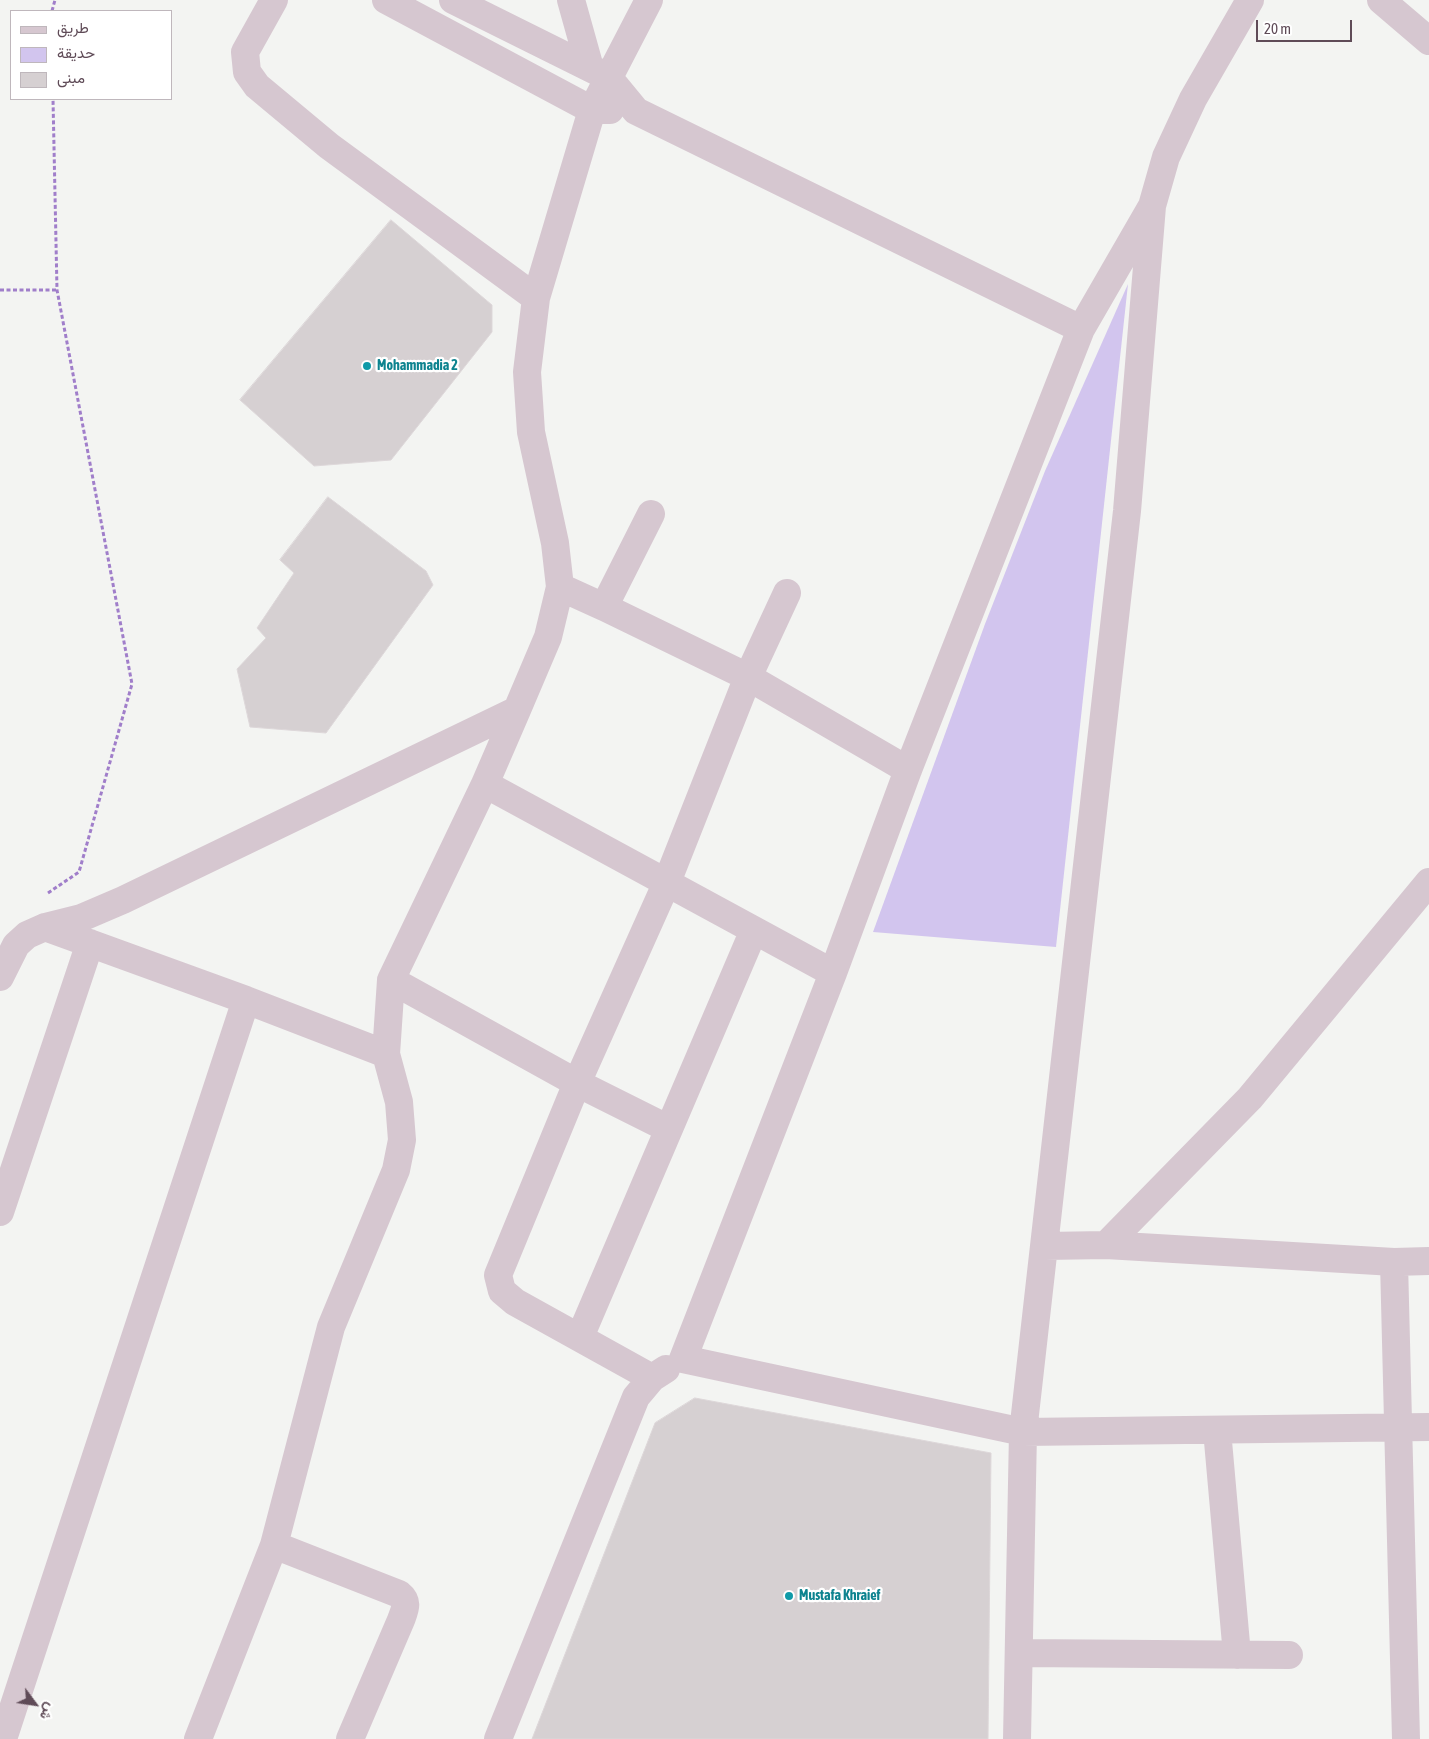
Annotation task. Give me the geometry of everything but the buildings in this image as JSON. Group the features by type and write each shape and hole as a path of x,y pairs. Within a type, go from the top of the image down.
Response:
{"street":[{"path":"274,0 245,52 247,72 257,86 329,146 536,298"},
{"path":"386,0 592,110 636,111"},
{"path":"453,0 599,73 636,111 1081,329"},
{"path":"571,0 599,73"},
{"path":"198,1739 274,1546 331,1327 396,1170 402,1140 399,1102 386,1054 391,980 485,784 548,637 560,587 555,543 530,432 527,372 536,298 592,110 599,73 649,0"},
{"path":"1017,1739 1023,1432 1126,521 1152,206 1166,157 1193,99 1250,0"},
{"path":"1381,0 1429,41"},
{"path":"498,1739 636,1397 652,1378 683,1359 833,973 908,770 1081,329 1152,206"},
{"path":"604,607 652,514"},
{"path":"560,587 748,677 908,770"},
{"path":"652,1378 515,1302 502,1291 498,1275 577,1083 667,882 748,677 787,593"},
{"path":"0,977 16,944 27,935 45,927 81,918 123,900 517,710"},
{"path":"485,784 833,973"},
{"path":"1106,1245 1250,1098 1429,882"},
{"path":"45,927 246,1000 386,1054"},
{"path":"580,1337 754,930"},
{"path":"0,1212 90,943"},
{"path":"391,980 577,1083 669,1129"},
{"path":"3,1739 246,1000"},
{"path":"1045,1246 1106,1245 1394,1262 1429,1261"},
{"path":"1394,1262 1406,1739"},
{"path":"683,1359 1023,1432 1429,1427"},
{"path":"1217,1430 1237,1655"},
{"path":"274,1546 399,1594 405,1599 406,1605 401,1620 350,1739"},
{"path":"1020,1653 1289,1654"}],"path":[{"path":"41,898 79,872 132,684 57,290 53,100"},
{"path":"0,290 57,290"}],"green space":[{"path":"1128,284 1056,947 873,932 985,624 1045,471"}],"place":[{"name":"Mohammadia 2","path":"367,366"},
{"name":"Mustafa Khraief","path":"789,1596"}]}
